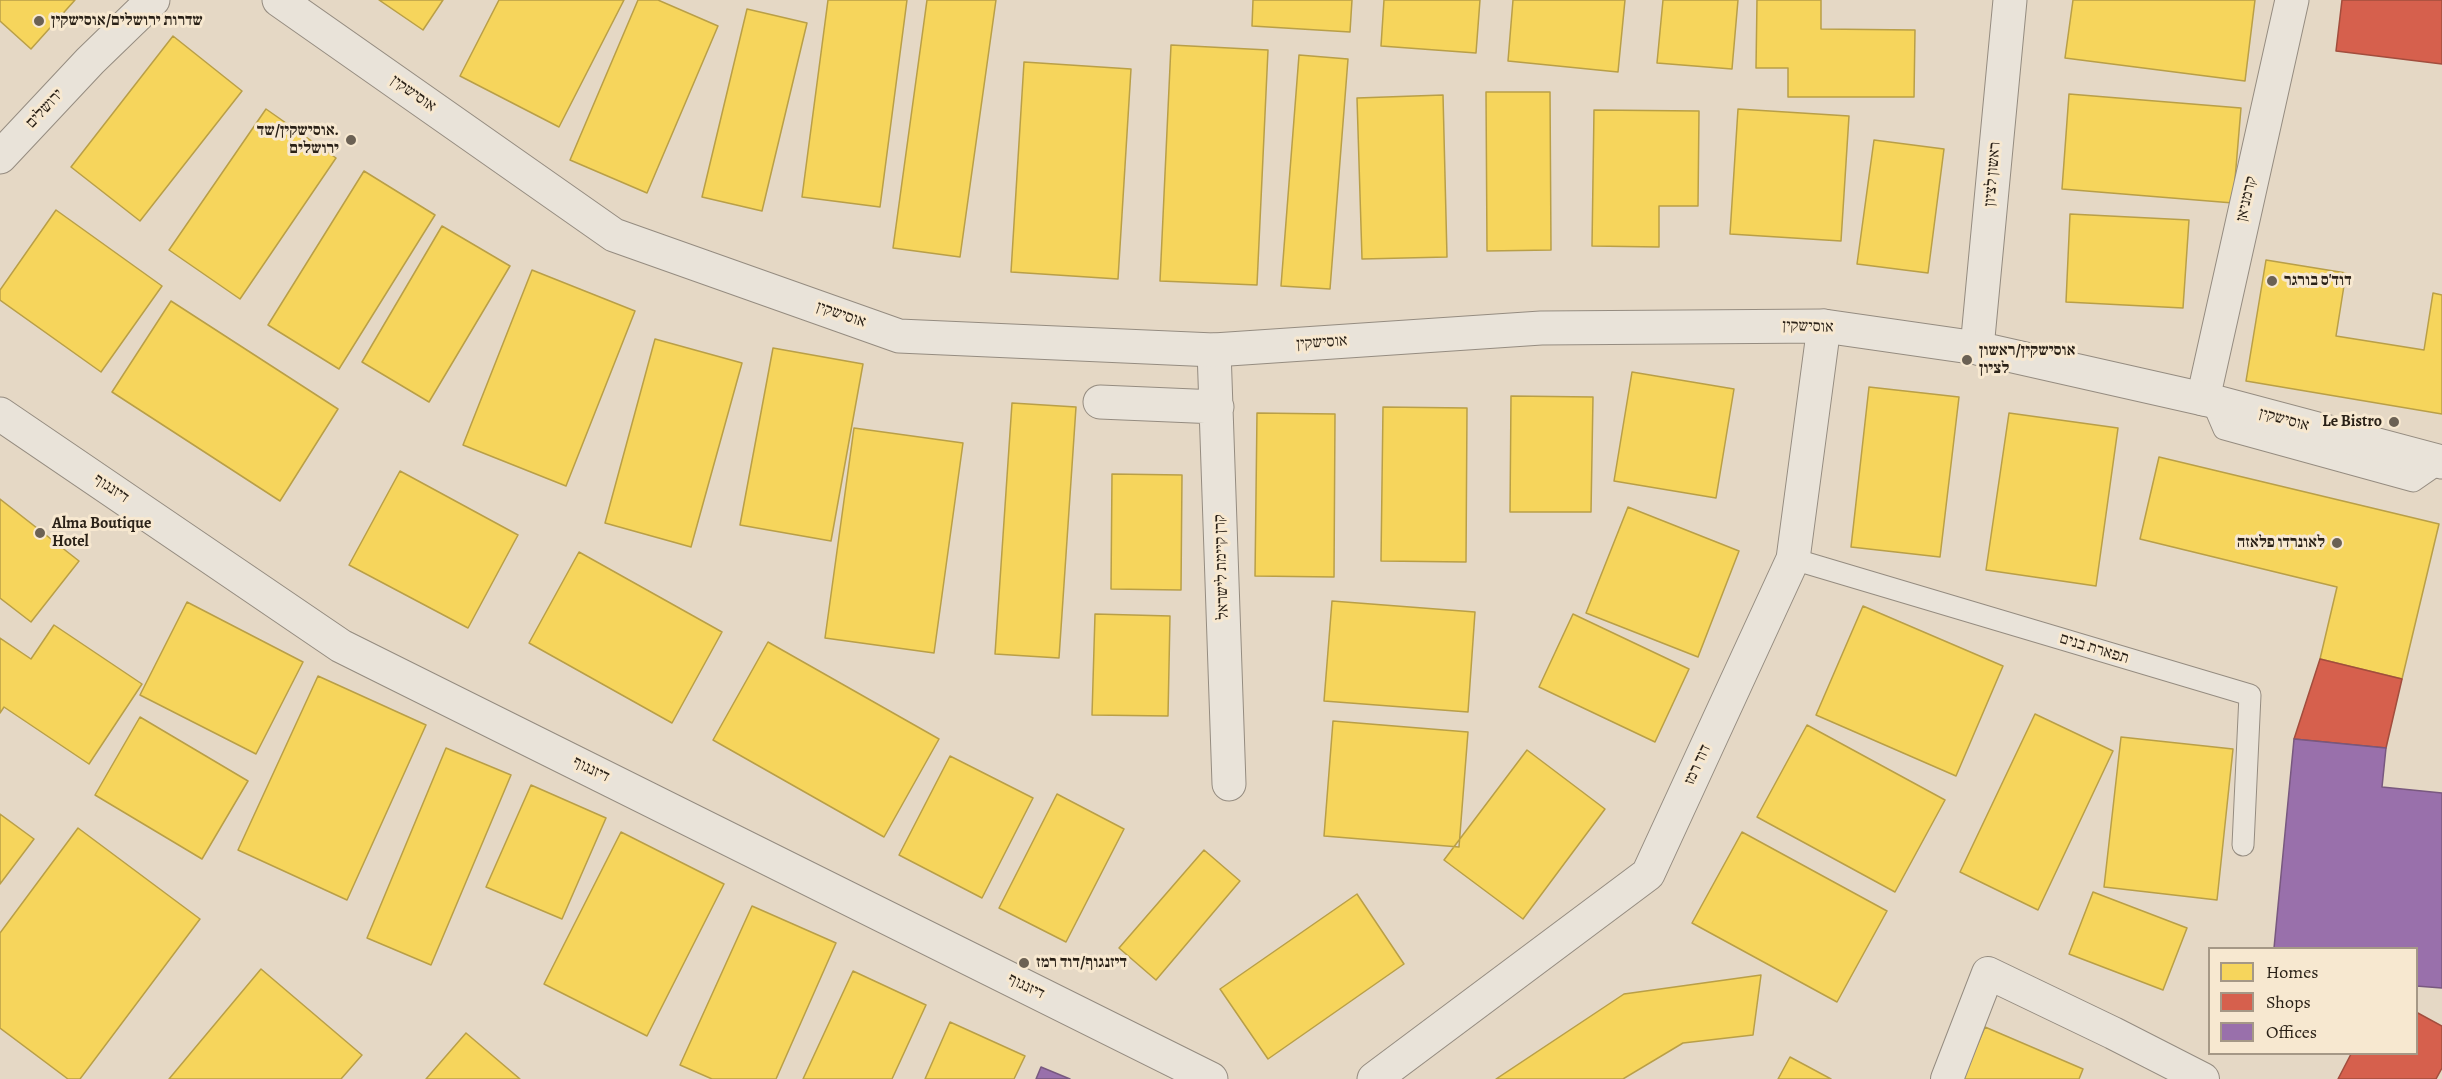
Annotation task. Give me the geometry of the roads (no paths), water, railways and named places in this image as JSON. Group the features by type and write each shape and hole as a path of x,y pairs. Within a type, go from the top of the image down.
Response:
{"street":[{"name":"ירושלים","path":"90,61 123,0"},
{"name":"ירושלים","path":"0,157 90,61 153,0"},
{"name":"אוסישקין","path":"279,0 614,236 899,336 1214,350 1541,328 1824,326 1977,348 2208,400 2440,462"},
{"name":"ראשון לציון","path":"1977,348 2010,0"},
{"name":"קרמניאן","path":"2208,400 2292,0"},
{"name":"דוד רמז","path":"1374,1079 1648,874 1793,559 1824,326"},
{"name":"קרן קיימת לישראל","path":"1214,350 1229,784"},
{"path":"1100,402 1216,407"},
{"name":"דיזנגוף","path":"0,414 341,646 1211,1079"},
{"path":"1947,1079 1988,973 2114,1032 2203,1079"}],"lane":[{"name":"תפארת בנים","path":"1793,559 2250,695 2243,845"}],"place":[{"name":"שדרות ירושלים/אוסישקין","path":"39,21"},
{"name":"אוסישקין/שד. ירושלים","path":"351,140"},
{"name":"דוד'ס בורגר","path":"2272,281"},
{"name":"אוסישקין/ראשון לציון","path":"1967,360"},
{"name":"Le Bistro","path":"2394,422"},
{"name":"Alma Boutique Hotel","path":"40,533"},
{"name":"לאונרדו פלאזה","path":"2337,543"},
{"name":"דיזנגוף/דוד רמז","path":"1024,963"}]}
